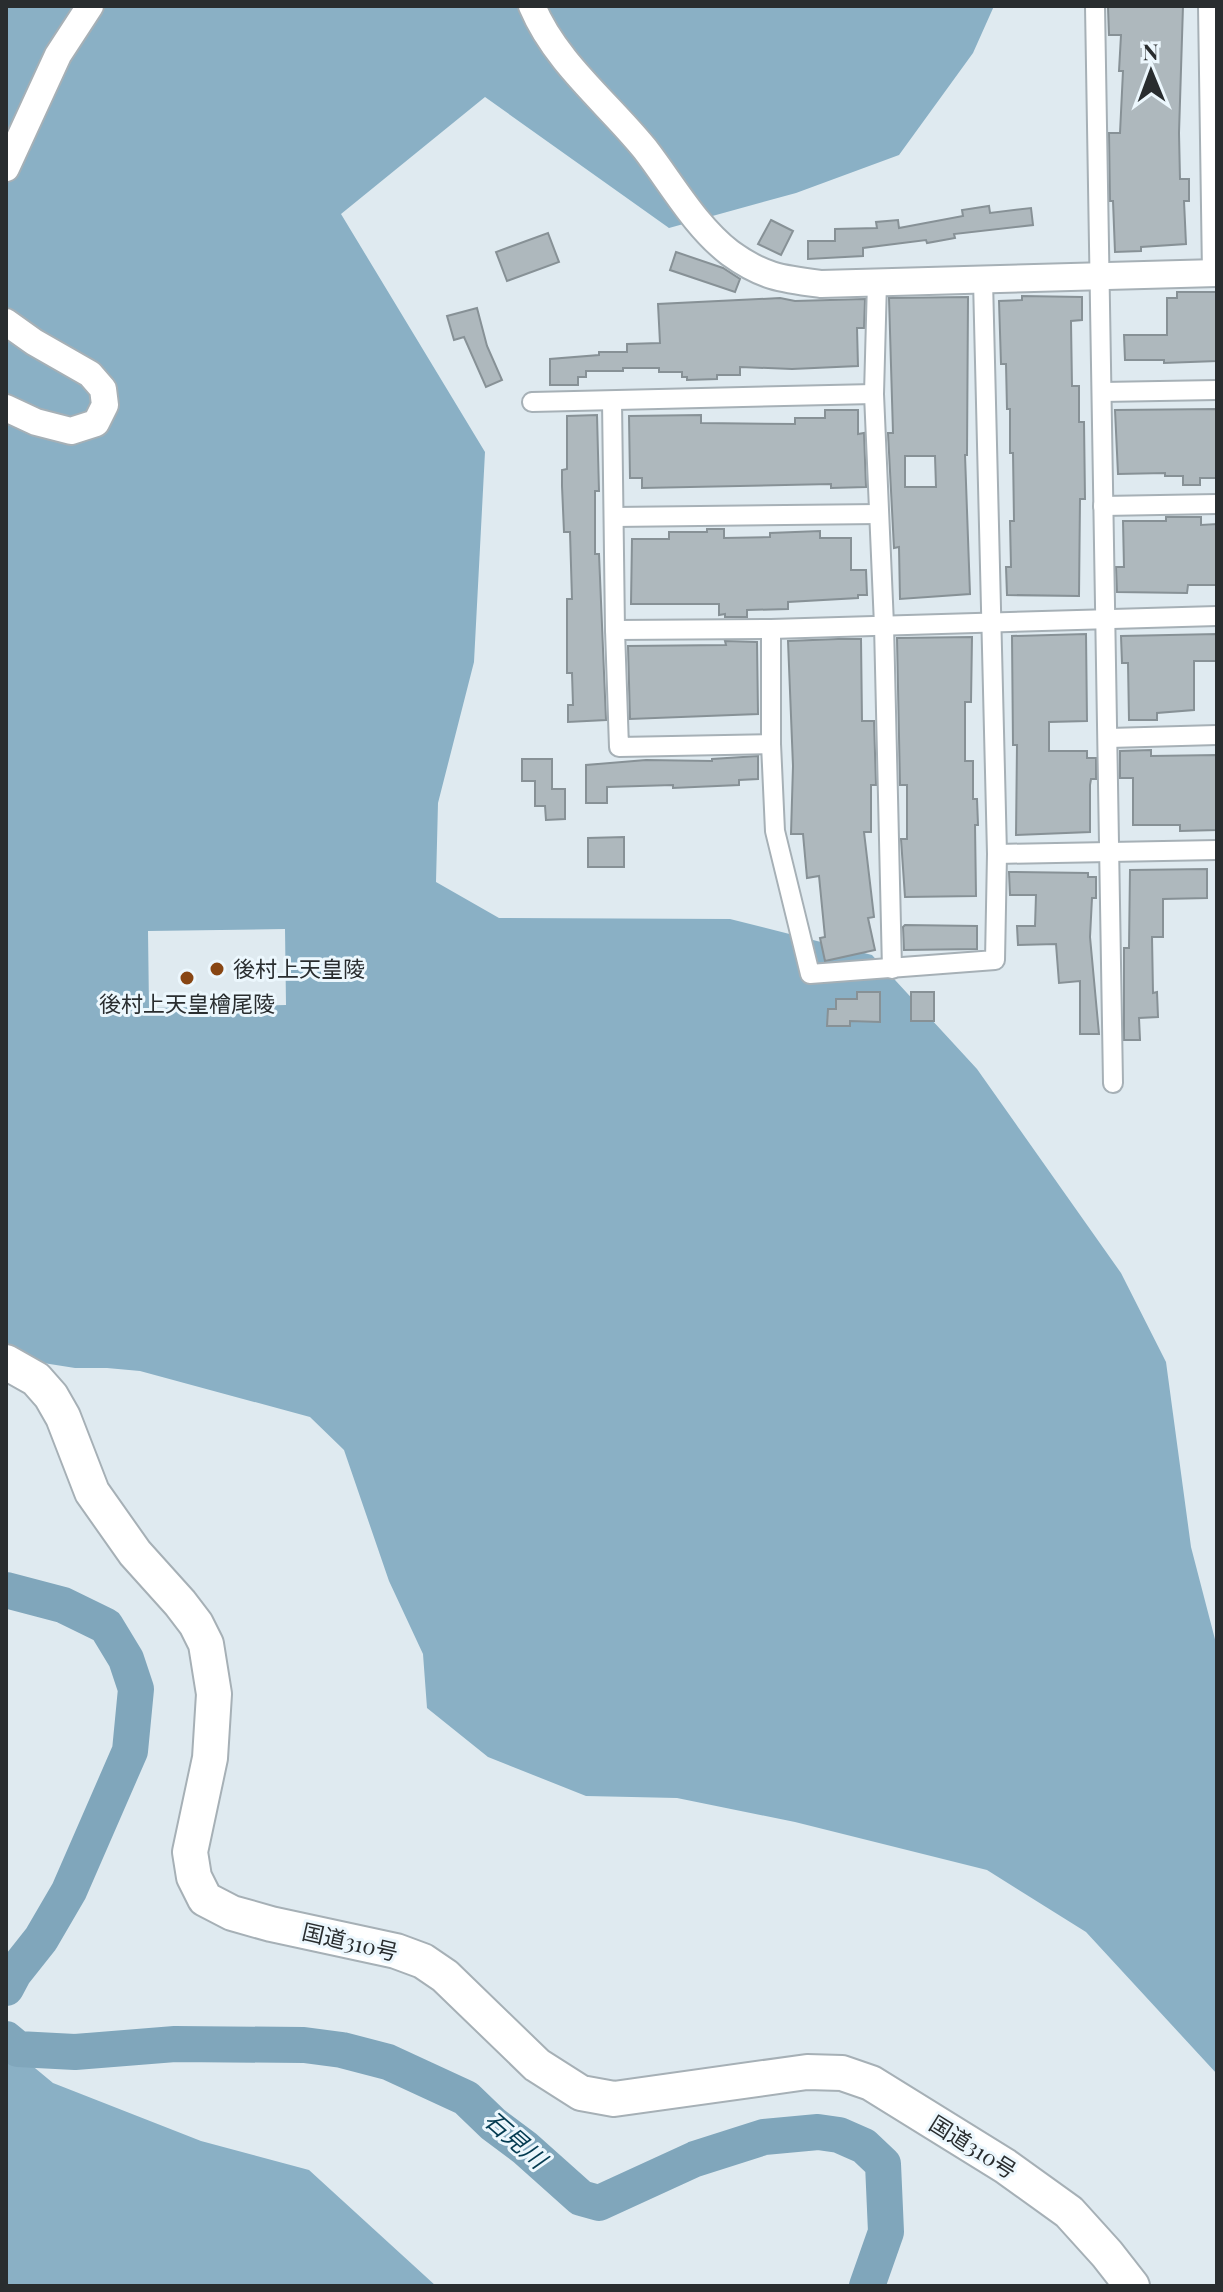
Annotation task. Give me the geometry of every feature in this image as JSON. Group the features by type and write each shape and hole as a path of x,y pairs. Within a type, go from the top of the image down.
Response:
{"highway":[{"name":"国道310号","path":"6,1362 36,1379 51,1396 63,1417 92,1492 135,1553 196,1624 206,1644 214,1694 210,1758 190,1852 194,1877 205,1899 232,1913 396,1951 423,1961 445,1976 537,2065 581,2093 614,2099 807,2072 842,2073 871,2083 1005,2166 1069,2212 1132,2286"}],"street":[{"path":"6,168 58,55 90,6"},
{"path":"532,6 556,48 598,99 644,147 699,220 729,252 778,279 821,284 1214,273 1208,6"},
{"path":"1095,6 1113,1083"},
{"path":"771,629 775,831 810,974 995,960 997,854 983,280"},
{"path":"877,282 874,394 884,625 892,969"},
{"path":"6,322 90,374 103,389 105,405 96,423 71,431 36,422 6,408"},
{"path":"1102,392 1217,390"},
{"path":"532,402 874,394"},
{"path":"612,401 619,747 771,744"},
{"path":"1103,506 1217,504"},
{"path":"614,517 879,514"},
{"path":"615,630 771,629 1217,616"},
{"path":"1109,738 1217,735"},
{"path":"997,854 1217,850"}],"shaded area":[{"path":"6,6 994,6 973,53 899,155 796,193 669,228 485,97 341,214 485,452 474,662 438,803 436,882 499,918 730,919 872,955 977,1069 1121,1273 1166,1362 1191,1547 1217,1647 1217,2074 1086,1932 987,1870 795,1822 677,1798 586,1796 488,1757 427,1708 423,1654 389,1581 344,1450 310,1417 140,1371 75,1368 37,1362 6,1347","holes":["285,929 286,1005 149,1008 148,931"]},
{"path":"6,2044 53,2083 201,2141 309,2170 436,2286 6,2286"}],"building":[{"path":"1183,6 1179,133 1180,179 1189,179 1189,201 1184,201 1186,244 1115,252 1113,201 1110,201 1109,133 1120,133 1123,71 1119,71 1121,35 1109,35 1108,7"},
{"path":"989,206 990,213 1031,208 1033,225 954,234 955,238 927,243 926,240 863,248 863,256 808,259 808,241 835,241 835,229 877,228 876,222 898,220 899,228 963,216 962,210"},
{"path":"771,220 793,231 781,255 758,244"},
{"path":"548,233 559,262 507,281 496,252"},
{"path":"676,252 723,268 740,279 735,292 670,270"},
{"path":"1177,292 1217,292 1217,361 1164,363 1164,360 1125,360 1124,335 1167,335 1167,298 1177,298"},
{"path":"1022,296 1082,297 1082,320 1071,321 1072,386 1079,386 1079,422 1084,422 1085,499 1080,499 1079,596 1007,595 1006,567 1011,567 1010,521 1014,521 1013,453 1010,453 1006,364 1001,364 999,301 1022,300"},
{"path":"968,297 965,455 970,594 900,599 899,547 894,548 888,433 893,433 889,298","holes":["905,456 935,456 936,487 905,487"]},
{"path":"780,298 795,301 865,299 864,328 857,328 858,366 792,369 740,367 740,375 687,380 687,377 682,377 682,372 659,372 659,368 623,368 623,371 586,371 586,377 578,377 578,385 550,385 550,359 599,355 599,352 627,352 627,344 660,343 658,304"},
{"path":"477,308 487,346 502,380 486,387 464,337 454,340 447,316"},
{"path":"1217,409 1217,478 1200,478 1200,485 1183,485 1183,476 1165,476 1165,473 1118,474 1115,410"},
{"path":"825,410 858,410 858,434 864,433 866,487 831,488 831,484 642,488 642,478 630,478 629,416 701,415 701,423 795,424 795,418 825,418"},
{"path":"597,415 599,491 595,491 595,554 599,554 606,720 568,722 568,705 573,705 572,673 567,673 567,599 572,599 570,532 564,532 562,486 562,470 567,469 567,416"},
{"path":"1166,517 1201,517 1201,525 1217,524 1217,585 1188,585 1187,593 1117,592 1116,567 1124,567 1123,521 1166,521"},
{"path":"707,529 724,529 724,538 820,531 820,538 851,538 851,570 866,570 867,595 788,602 788,609 747,610 747,617 719,615 719,604 631,604 632,539 669,539 669,532 707,532"},
{"path":"1086,634 1087,721 1049,722 1049,751 1087,751 1087,758 1096,758 1096,779 1091,779 1090,785 1090,832 1016,835 1017,745 1013,745 1012,636"},
{"path":"1217,634 1217,661 1194,661 1194,710 1157,713 1157,720 1129,720 1128,663 1122,663 1121,636"},
{"path":"972,637 971,702 965,702 965,761 973,761 973,799 977,799 976,896 905,897 901,839 907,839 907,785 900,785 897,638"},
{"path":"861,639 862,721 874,721 876,785 871,785 871,832 864,832 874,917 868,918 875,950 825,961 820,938 825,937 819,876 807,878 803,834 791,834 793,766 788,641"},
{"path":"725,641 757,642 758,714 630,719 628,646 726,645"},
{"path":"1151,750 1151,756 1217,755 1217,830 1180,831 1180,825 1133,825 1133,778 1120,778 1120,751"},
{"path":"758,756 758,779 739,780 739,785 607,787 607,803 586,803 586,765 646,760 712,761"},
{"path":"522,759 552,759 552,789 565,789 565,819 546,820 545,806 535,806 535,781 522,781"},
{"path":"624,837 624,867 588,867 588,838"},
{"path":"1207,869 1207,898 1163,899 1163,937 1152,937 1153,993 1157,992 1158,1017 1139,1018 1140,1040 1124,1040 1124,948 1129,948 1130,870"},
{"path":"1009,872 1088,873 1088,877 1096,877 1090,937 1099,1034 1080,1034 1080,981 1059,983 1056,944 1018,945 1017,926 1035,926 1036,895 1010,895"},
{"path":"905,925 977,926 977,949 904,950"},
{"path":"857,992 880,992 880,1022 850,1021 850,1026 827,1026 828,1009 836,1009 836,999 857,999"},
{"path":"911,992 934,992 934,1021 911,1021"}],"waterway":[{"name":"石見川","path":"6,1590 63,1605 106,1626 126,1659 136,1689 130,1751 69,1891 41,1939 6,1988"},
{"name":"石見川","path":"6,2039 18,2049 75,2052 175,2044 304,2045 342,2050 388,2062 466,2098 581,2198 599,2203 695,2159 764,2137 818,2132 839,2135 864,2146 883,2164 886,2232 867,2286"}],"place":[{"name":"後村上天皇陵","path":"217,969"},
{"name":"後村上天皇檜尾陵","path":"187,978"}]}
